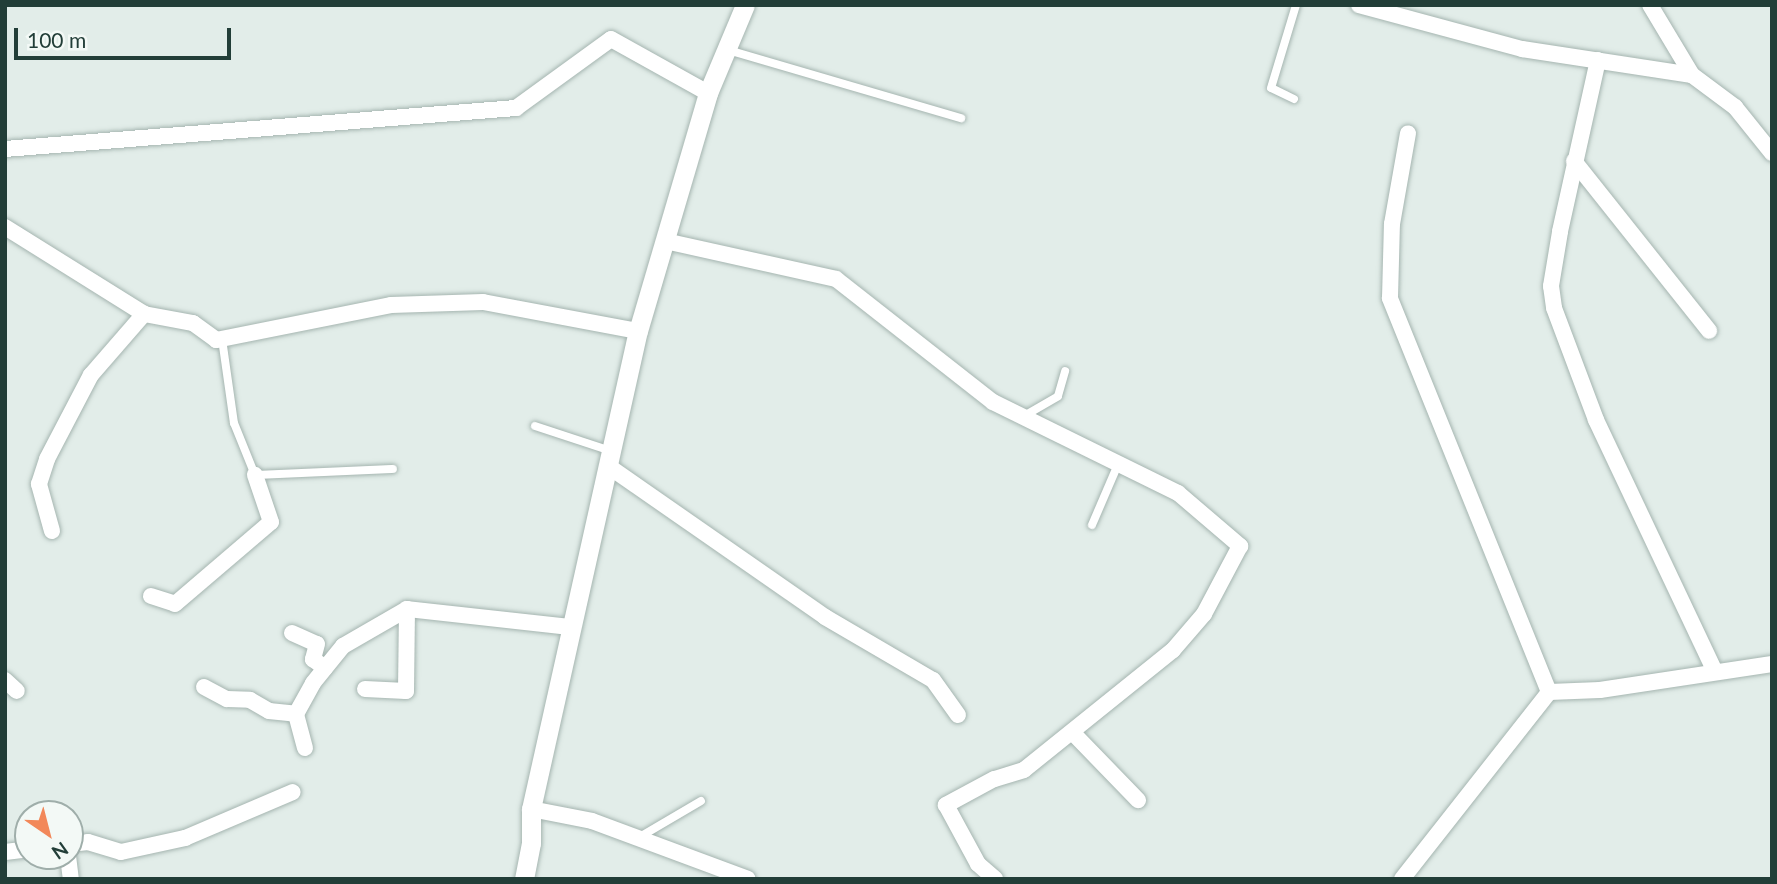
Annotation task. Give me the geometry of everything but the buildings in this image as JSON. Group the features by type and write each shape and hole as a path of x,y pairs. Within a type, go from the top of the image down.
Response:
{"street":[{"path":"524,879 531,843 531,809 638,331 708,93 745,5"},
{"path":"1359,5 1522,49 1692,75"},
{"path":"1650,5 1692,75 1735,107 1772,153"},
{"path":"5,149 516,108 611,39 708,93"},
{"path":"1598,60 1574,161 1551,286 1554,309 1596,420 1714,670"},
{"path":"1408,133 1392,224 1390,298 1549,692"},
{"path":"1574,161 1709,331"},
{"path":"5,227 144,314 193,323 216,340 391,305 483,302 638,331"},
{"path":"665,241 836,279 993,402 1178,493 1240,546 1204,614 1173,650 1024,771 994,779 946,805 978,864 995,879"},
{"path":"52,531 38,484 47,459 91,375 144,314"},
{"path":"609,458 825,617 933,680 958,715"},
{"path":"151,596 175,604 271,522 255,475"},
{"path":"304,748 296,714 325,668 343,646 407,609 571,627"},
{"path":"365,689 407,691 407,609"},
{"path":"292,633 317,644 313,659 325,668"},
{"path":"1402,879 1549,692 1600,690 1714,670 1772,664"},
{"path":"204,687 227,699 250,700 269,710 296,714"},
{"path":"1072,732 1138,800"},
{"path":"84,842 121,852 185,838 293,792"},
{"path":"531,809 592,821 748,879"}],"lane":[{"path":"1294,99 1271,88 1296,5"},
{"path":"726,50 961,118"},
{"path":"222,339 234,423 255,475 393,469"},
{"path":"1024,416 1058,396 1065,371"},
{"path":"535,426 609,458"},
{"path":"1092,525 1119,462"},
{"path":"638,838 701,801"}]}
